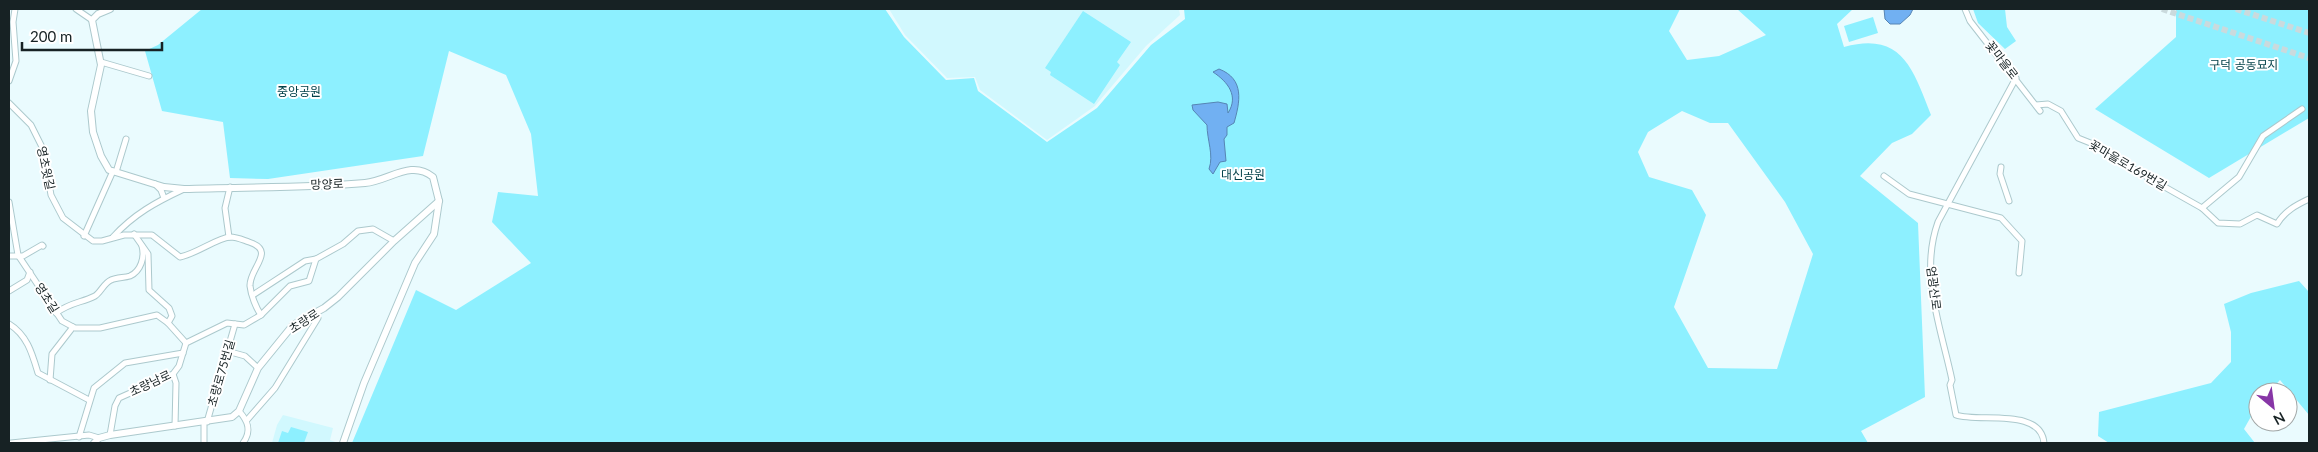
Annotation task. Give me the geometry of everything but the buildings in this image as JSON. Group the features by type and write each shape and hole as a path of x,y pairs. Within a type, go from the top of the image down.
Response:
{"main road":[{"path":"110,9 98,14 92,20 101,62 91,111 93,132 101,156 109,170 115,172"},
{"name":"망양로","path":"115,172 155,184 184,189 367,183 413,168 422,170 433,177 439,200 434,234 415,263 364,383 343,443"},
{"name":"초량로","path":"239,411 258,368 293,325 338,297 394,241 439,200"},
{"path":"96,440 108,435 232,417 239,411"}],"street":[{"path":"9,82 10,74 16,61 13,22 15,9"},
{"path":"76,9 92,20"},
{"name":"꽃마을로","path":"1965,9 1970,21 2040,111"},
{"path":"9,53 16,61"},
{"path":"101,62 149,76"},
{"name":"엄광산로","path":"2016,78 1949,206 1938,222 1931,242 1930,272 1935,306 1952,380 1950,385 1956,415 1966,419 2013,418 2028,422 2039,431 2044,443"},
{"name":"영초윗길","path":"9,103 31,125 43,149 51,195 63,218 84,236"},
{"name":"꽃마을로169번길","path":"2036,105 2048,104 2061,111 2078,138 2093,144 2202,208 2218,223 2240,224 2257,215 2278,224 2287,211 2309,199"},
{"path":"2202,208 2240,177 2263,136 2302,109"},
{"path":"126,139 115,172 84,236 93,241 102,241 113,237 134,234 152,235 180,257 189,255 229,237 257,244 261,249 262,256 254,270 250,286 261,315"},
{"path":"2001,167 2000,174 2009,201"},
{"path":"1884,176 1909,194 1949,206 2001,218 2022,241 2019,273"},
{"path":"155,184 161,190 164,198"},
{"path":"229,237 225,208 230,188"},
{"path":"113,237 128,220 164,198 184,189"},
{"name":"영초길","path":"9,202 18,255 62,321 73,327"},
{"path":"253,296 305,262 316,259 343,244 358,231 373,229 394,241"},
{"path":"134,234 148,254 149,290 170,308 172,316 168,323"},
{"path":"9,256 23,256 43,246"},
{"path":"56,313 69,304 96,296 114,278 129,276 136,272 144,254 142,246"},
{"path":"50,380 52,354 73,327 100,328 157,315 168,323 186,343 227,323 244,325 261,315 290,286 308,281 316,259"},
{"path":"9,292 27,280 30,272"},
{"path":"247,420 275,388 318,318 316,312"},
{"path":"9,324 20,332 28,344 38,373 89,400"},
{"name":"초량로75번길","path":"204,443 206,422 235,324"},
{"name":"초량남로","path":"108,435 115,406 119,398 173,374 179,366 186,343"},
{"path":"227,351 245,356 258,368"},
{"path":"79,437 94,388 125,363 183,353"},
{"path":"173,374 176,383 175,426"},
{"path":"239,411 247,420 248,435 243,443"},
{"path":"104,443 108,435"},
{"path":"11,443 88,436 96,440"}],"shaded area":[{"path":"889,9 1179,9 1180,15 1146,46 1095,106 1047,140 980,90 975,77 947,78 905,35"},
{"path":"1884,9 1913,9 1910,15 1900,24 1890,24 1885,19"},
{"path":"1219,69 1227,73 1237,85 1239,99 1234,123 1227,127 1227,135 1224,139 1226,161 1220,162 1213,174 1209,169 1211,153 1207,125 1193,110 1192,105 1218,102 1227,104 1228,113 1231,107 1232,95 1223,80 1213,72"},
{"path":"283,415 333,428 330,440 338,443 272,443 277,425"}],"green space":[{"path":"202,9 885,9 904,37 946,80 974,78 978,91 1047,142 1097,108 1151,45 1185,19 1184,9 1680,9 1669,31 1687,60 1719,56 1766,35 1737,9 1853,9 1837,24 1844,47 1864,43 1880,44 1892,49 1911,69 1931,115 1912,134 1892,143 1860,176 1918,223 1925,397 1861,431 1868,443 352,443 416,290 456,310 531,263 492,222 498,192 538,196 531,134 506,75 449,51 423,156 268,179 230,178 223,122 162,111 145,51 158,45","holes":["1682,111 1710,123 1728,123 1785,202 1813,254 1777,369 1708,368 1674,307 1706,215 1692,190 1649,177 1638,152 1648,132"]},
{"path":"1973,9 2005,9 2007,27 2016,41 2005,49 1978,23"},
{"name":"구덕 공동묘지","path":"2176,9 2309,9 2309,118 2209,178 2095,109 2176,37"},
{"path":"1083,11 1131,42 1117,62 1120,65 1094,104 1050,75 1051,72 1045,68"},
{"path":"1873,17 1878,33 1849,42 1844,26"},
{"path":"2299,281 2309,292 2309,415 2298,402 2298,382 2282,382 2280,380 2278,382 2248,382 2248,422 2244,429 2255,443 2109,443 2098,436 2099,412 2211,383 2231,362 2231,332 2224,304 2251,293"},
{"path":"291,427 308,432 304,443 278,443 282,431 288,433"}],"tunnel":[{"path":"2162,9 2309,58"},
{"path":"2236,9 2309,33"}],"park label":[{"name":"중앙공원","path":"299,91"},
{"name":"대신공원","path":"1243,174"}]}
